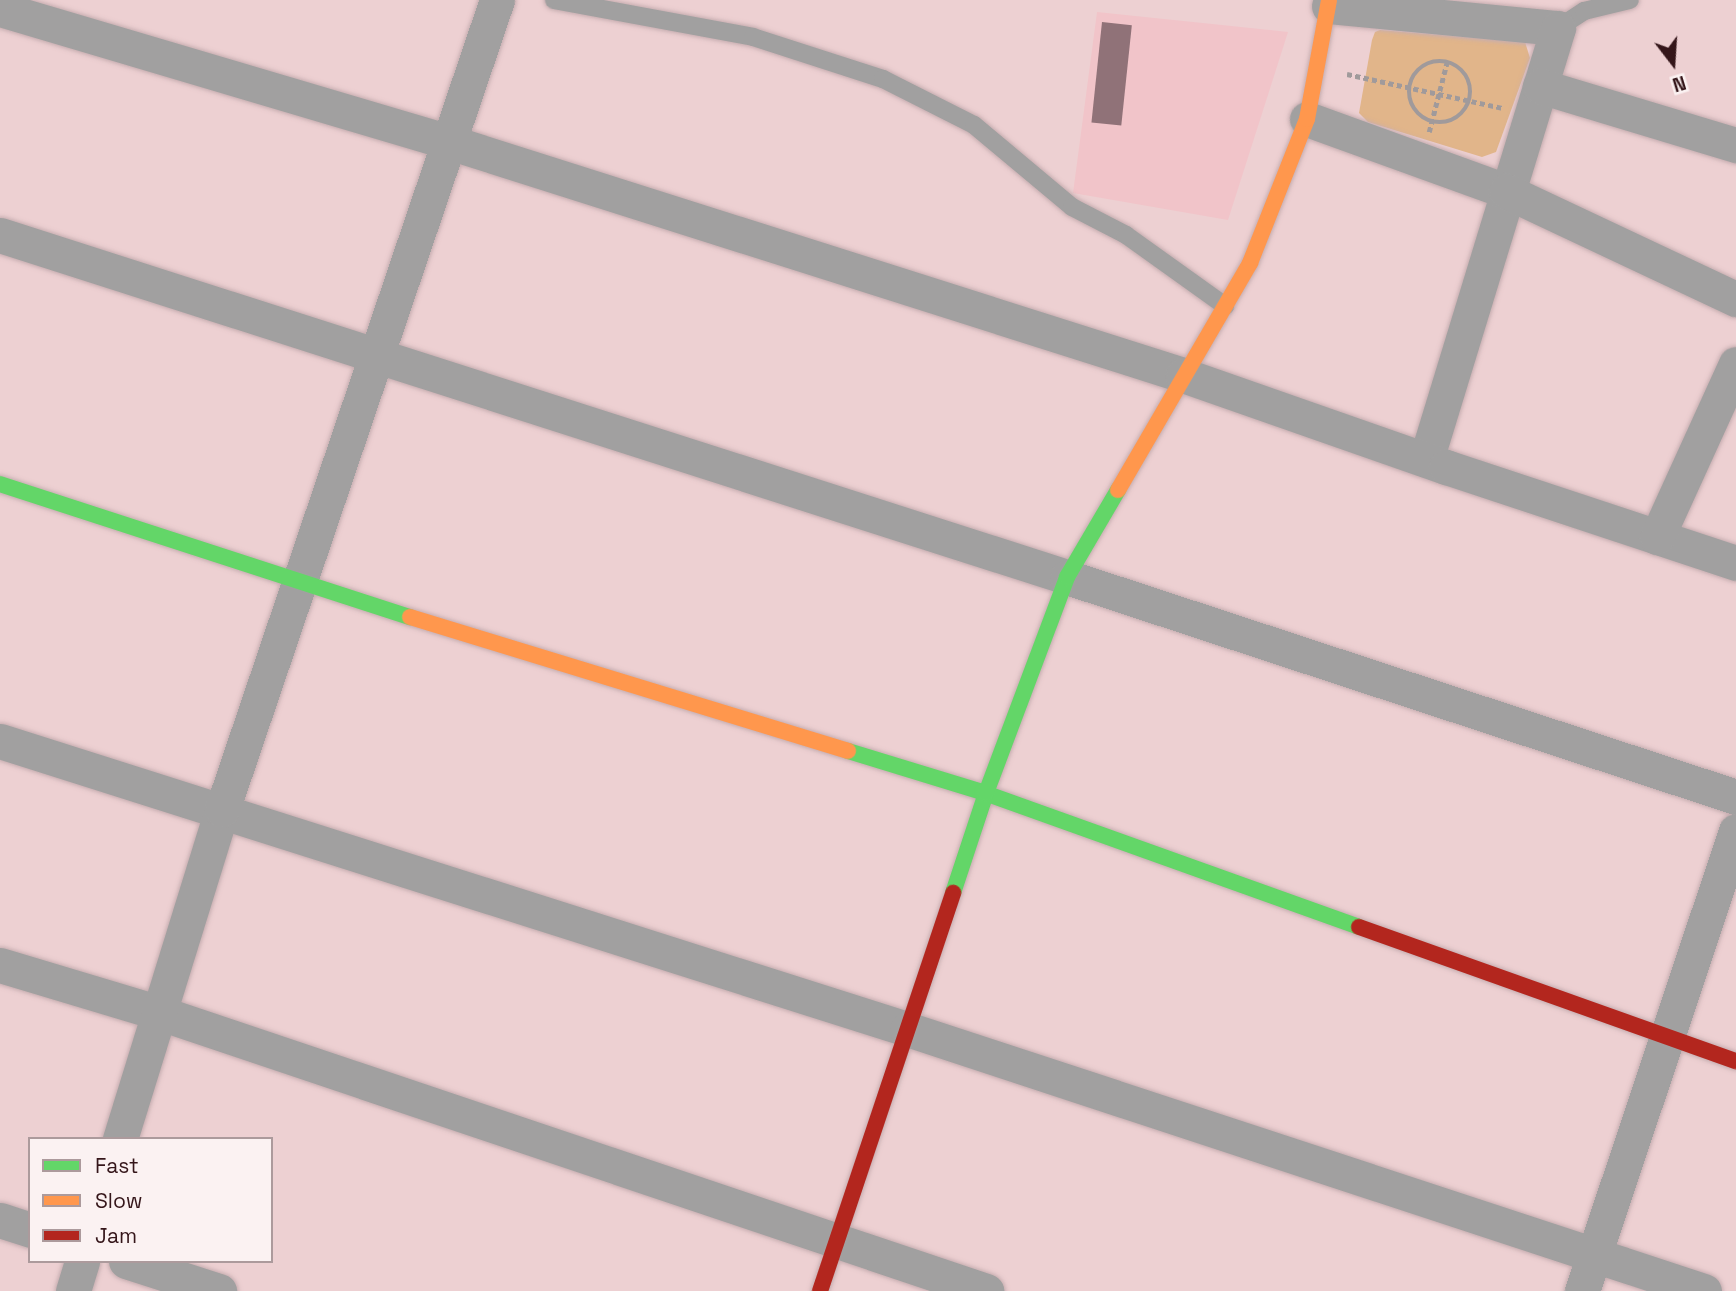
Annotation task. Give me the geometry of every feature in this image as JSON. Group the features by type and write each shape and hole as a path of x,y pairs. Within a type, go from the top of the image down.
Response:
{"main road":[{"path":"820,1291 986,793 1067,577 1250,264 1307,119 1329,3"},
{"path":"0,484 297,583 986,793 1736,1061"}],"street":[{"path":"121,1137 222,810 297,583 497,0"},
{"path":"1329,3 1558,28 1426,459"},
{"path":"0,9 449,142 1183,375 1736,563"},
{"path":"1535,100 1736,145"},
{"path":"1307,119 1506,191 1736,299"},
{"path":"0,235 375,358 1067,577 1736,797"},
{"path":"1657,537 1736,364"},
{"path":"0,741 907,1029 1704,1291"},
{"path":"1582,1291 1736,831"},
{"path":"0,965 160,1013 986,1291"},
{"path":"0,1220 28,1229"},
{"path":"73,1291 81,1263"},
{"path":"132,1263 219,1291"}],"lane":[{"path":"554,0 752,37 883,79 974,125 1072,207 1126,235 1225,306"},
{"path":"1558,28 1584,11 1630,0"}],"path":[{"path":"1423,160 1447,62"},
{"path":"1447,62 1464,72 1471,90 1470,100 1460,117 1451,122 1432,122 1416,113 1408,96 1409,86 1419,69 1427,64 1447,62"},
{"path":"1317,67 1470,100 1535,100"}],"shaded area":[{"path":"1097,12 1288,32 1228,220 1073,193"},
{"path":"1380,30 1525,42 1530,58 1496,152 1482,157 1368,122 1359,113 1372,40 1375,32"}],"building":[{"path":"1102,22 1132,25 1121,126 1091,122"}],"traffic: fast":[{"path":"0,484 410,617"},
{"path":"953,893 986,793 1067,577 1118,490"},
{"path":"848,751 982,792 1359,927"}],"traffic: slow":[{"path":"1118,490 1250,263 1307,119 1329,0"},
{"path":"410,617 848,751"}],"traffic: jam":[{"path":"820,1291 953,893"},
{"path":"1359,927 1736,1061"}]}
